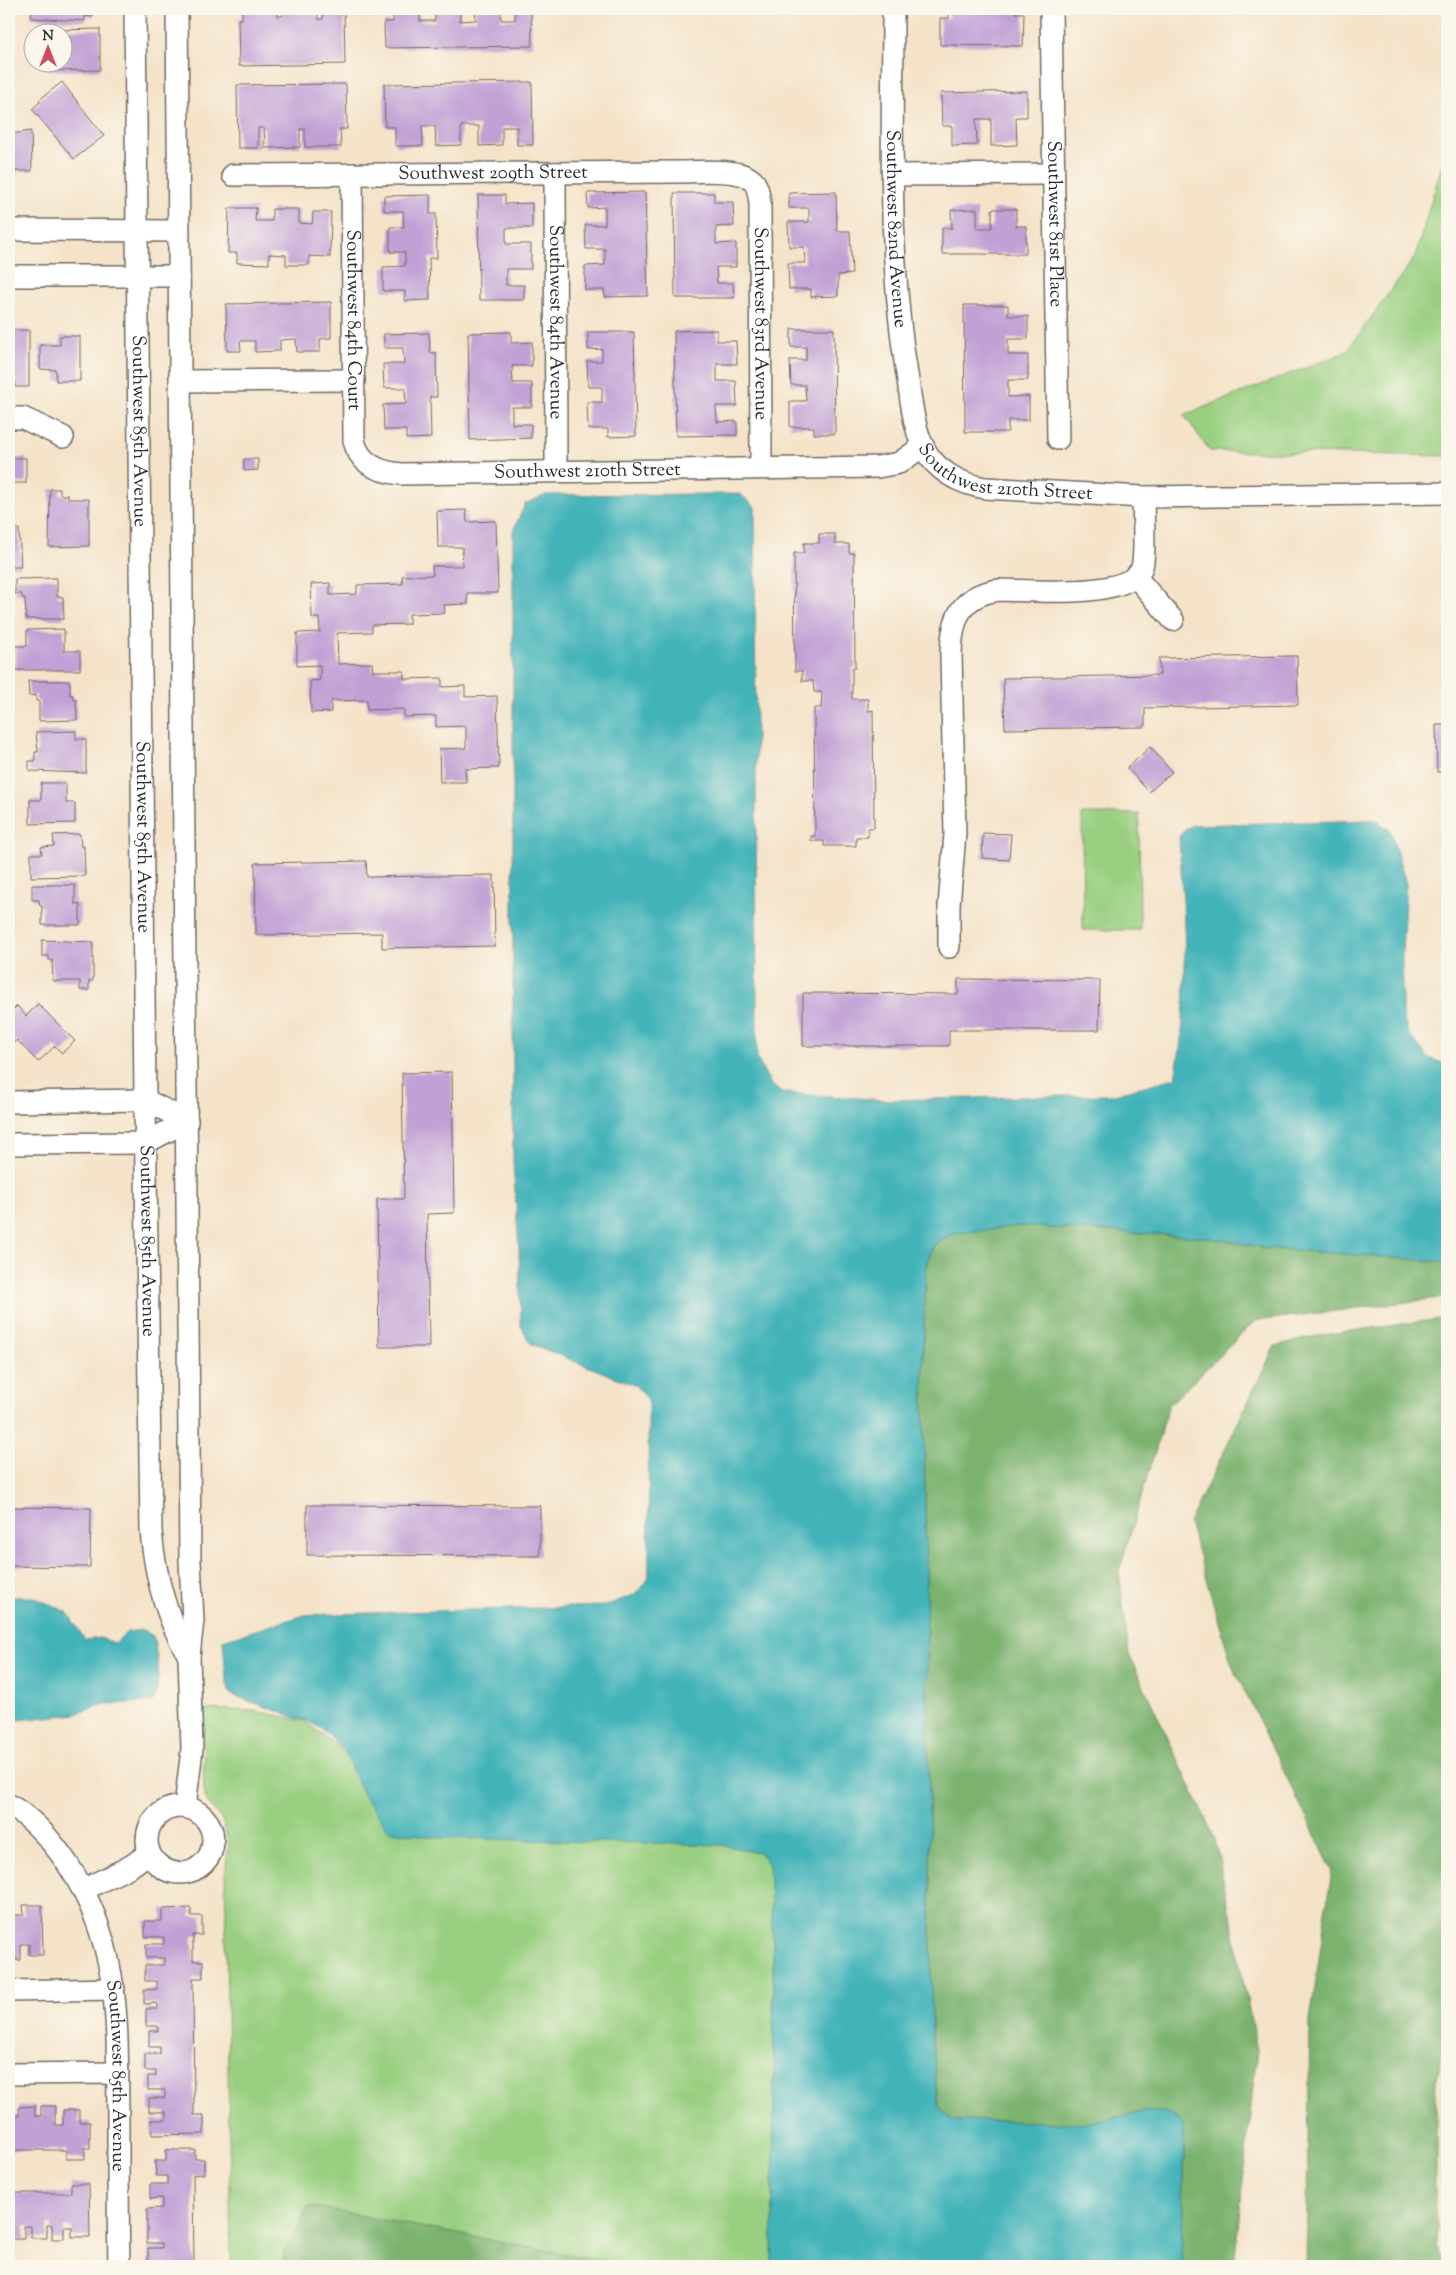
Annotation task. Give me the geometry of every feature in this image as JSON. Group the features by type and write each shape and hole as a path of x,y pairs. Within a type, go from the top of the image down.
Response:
{"street":[{"name":"Southwest 85th Avenue","path":"135,9 144,1100 151,1531 156,1569 169,1616 179,1640 189,1656"},
{"name":"Southwest 85th Avenue","path":"177,9 192,1620 189,1656 192,1748 185,1807"},
{"name":"Southwest 82nd Avenue","path":"893,9 894,175 898,317 910,390 923,446"},
{"name":"Southwest 81st Place","path":"1051,9 1058,439"},
{"name":"Southwest 209th Street","path":"233,175 726,172 745,175 752,180"},
{"name":"Southwest 84th Avenue","path":"555,173 556,471"},
{"name":"Southwest 84th Court","path":"352,174 354,440 359,454 367,463"},
{"path":"894,175 1053,174"},
{"name":"Southwest 83rd Avenue","path":"752,180 760,203 761,468"},
{"path":"9,230 179,231"},
{"path":"9,276 179,276"},
{"path":"180,381 354,380"},
{"path":"9,418 23,418 63,437"},
{"name":"Southwest 210th Street","path":"367,463 395,473 890,466 899,463 923,446 936,463 950,476 976,487 1143,497 1447,493"},
{"path":"949,947 949,906 955,834 951,654 955,622 969,601 983,593 999,590 1097,590 1121,584 1135,576 1142,568 1143,562 1143,497"},
{"path":"1135,576 1173,620"},
{"path":"9,1102 144,1100 187,1121"},
{"path":"9,1144 145,1143 187,1121"},
{"name":"Southwest 85th Avenue","path":"9,1805 28,1818 63,1857 83,1890 105,1944 114,1989 118,2073 119,2266"},
{"path":"185,1807 202,1815 213,1832 212,1851 207,1860 191,1872 172,1872 162,1868 149,1854 147,1836 153,1820 167,1809 185,1807"},
{"path":"83,1890 131,1866 149,1854"},
{"path":"9,1991 114,1989"},
{"path":"9,2074 118,2073"}],"green space":[{"path":"1447,147 1447,456 1210,451 1184,415 1346,352 1415,257"},
{"path":"1082,814 1139,814 1140,930 1083,930"},
{"path":"1018,1226 1204,1237 1267,1248 1447,1262 1447,1297 1255,1321 1169,1405 1119,1571 1129,1655 1215,1839 1257,2050 1234,2266 1181,2266 1185,2147 1147,2111 1084,2123 951,2120 938,2105 932,2037 923,1351 926,1265 934,1244 951,1234"},
{"path":"1447,1318 1447,2033 1436,2078 1436,2245 1447,2266 1306,2266 1310,2020 1332,1870 1232,1665 1189,1523 1275,1346 1321,1335"},
{"path":"203,1709 255,1711 304,1721 344,1751 721,1845 759,1852 769,1864 773,1946 774,2122 772,2266 231,2266 225,1872 229,1844 222,1820 204,1797"},
{"path":"309,2206 628,2266 283,2266 284,2254"}],"water":[{"path":"740,494 755,507 757,1059 772,1086 784,1093 885,1100 1111,1095 1175,1078 1180,1049 1185,989 1179,837 1185,829 1194,825 1375,820 1390,830 1406,883 1402,951 1402,1012 1408,1033 1429,1058 1447,1065 1447,1262 1267,1248 1204,1237 1018,1226 951,1234 934,1244 926,1265 923,1351 932,2037 938,2105 951,2120 1084,2123 1147,2111 1170,2113 1183,2124 1185,2147 1181,2266 772,2266 774,2122 773,1946 769,1864 759,1852 721,1845 441,1838 389,1831 364,1797 344,1751 319,1726 230,1694 226,1678 223,1640 305,1615 605,1606 636,1594 649,1577 648,1399 635,1385 531,1344 521,1326 519,1248 513,1162 513,531 525,504 546,495"},
{"path":"9,1597 33,1597 67,1612 85,1640 100,1638 115,1643 127,1632 143,1630 153,1636 158,1661 158,1686 153,1702 104,1704 76,1714 9,1721"}],"building":[{"path":"32,9 93,9 93,17 85,16 85,21 31,18"},
{"path":"242,9 278,9 278,16 283,16 283,9 318,9 318,19 323,19 323,9 344,9 345,64 239,66 238,19 242,19"},
{"path":"393,9 419,9 420,21 435,21 435,9 460,9 460,21 476,20 475,9 501,9 501,20 515,20 515,9 531,9 532,46 385,48 384,22 393,22"},
{"path":"949,9 975,9 975,13 991,13 991,9 1015,9 1015,13 1024,13 1023,46 940,45 940,18 949,18"},
{"path":"100,29 100,70 72,71 72,30"},
{"path":"62,82 104,136 74,159 32,109 40,102 39,100"},
{"path":"532,82 533,145 517,145 517,127 502,127 502,145 479,146 479,126 461,126 461,145 436,146 435,126 422,126 423,146 395,146 395,127 385,127 384,84"},
{"path":"346,84 347,129 340,129 341,147 305,147 305,129 300,129 300,147 265,148 264,128 258,128 258,148 238,148 237,85"},
{"path":"1027,91 1027,117 1016,117 1017,145 991,146 991,119 976,119 977,145 952,146 952,126 942,126 941,93"},
{"path":"9,129 11,129 11,134 31,131 32,171 15,171 15,181 9,182"},
{"path":"645,192 648,296 605,297 604,290 585,290 585,266 605,265 605,249 586,249 585,225 605,225 605,207 588,208 587,193"},
{"path":"836,192 837,231 850,231 852,274 838,275 838,296 811,297 811,289 789,289 788,263 805,263 804,247 789,247 788,222 809,222 809,208 789,208 789,193"},
{"path":"674,193 714,193 714,202 733,202 734,226 716,227 716,244 736,243 736,267 716,267 717,283 733,283 734,298 675,298"},
{"path":"430,195 430,214 436,214 437,258 429,258 430,300 405,301 405,291 383,291 383,267 405,266 405,252 390,252 390,227 404,227 403,211 384,211 384,196"},
{"path":"478,195 505,195 505,204 532,203 532,228 506,228 506,244 531,244 531,269 506,269 506,285 524,285 524,300 479,300"},
{"path":"229,208 256,208 255,221 272,221 272,209 299,209 299,223 312,224 313,212 331,212 330,257 309,256 309,265 286,265 286,255 269,254 269,264 237,263 237,253 228,253"},
{"path":"977,209 977,228 992,228 992,209 1016,209 1016,226 1026,226 1026,254 942,254 942,228 952,228 951,210"},
{"path":"331,302 331,338 320,339 320,352 297,352 296,339 280,340 280,351 255,352 255,341 240,341 241,351 227,351 226,304"},
{"path":"964,305 1008,305 1008,316 1028,316 1028,339 1008,339 1008,355 1028,355 1028,380 1008,380 1008,397 1029,396 1029,420 1008,420 1008,432 965,432"},
{"path":"791,329 834,329 835,434 814,434 814,427 790,427 790,401 806,401 805,385 791,385 790,360 806,360 806,347 791,347"},
{"path":"9,330 29,330 29,387 15,387 15,380 9,380"},
{"path":"717,330 717,341 736,341 737,364 717,364 717,381 736,381 737,406 716,406 717,422 737,421 737,435 676,436 674,331"},
{"path":"511,332 511,343 532,342 532,366 512,366 513,383 532,383 532,407 512,407 512,424 531,424 531,438 470,440 468,333"},
{"path":"588,332 634,332 636,436 608,437 608,429 588,429 587,402 602,402 602,387 588,387 587,361 602,361 602,349 588,350"},
{"path":"429,333 430,353 436,353 437,397 430,397 431,438 406,439 406,430 384,430 383,405 406,404 405,388 384,388 383,364 404,364 403,348 384,348 384,334"},
{"path":"60,336 80,336 80,381 56,381 56,370 40,369 40,345 60,345"},
{"path":"9,458 26,458 26,483 9,483"},
{"path":"244,459 258,459 258,470 244,471"},
{"path":"50,489 60,489 60,495 68,495 68,499 89,499 89,546 49,547"},
{"path":"466,510 467,522 496,521 498,593 467,593 468,604 444,605 445,613 409,614 409,624 372,625 372,632 337,633 338,664 372,663 373,671 404,671 404,679 442,678 442,687 465,686 465,697 497,696 499,768 465,769 466,782 440,782 439,749 466,748 466,726 436,727 436,716 404,717 404,709 367,710 367,700 331,701 331,712 311,713 310,681 320,680 320,665 297,666 297,633 320,632 319,618 312,618 311,584 330,583 330,595 357,594 357,585 403,584 402,576 433,575 432,566 463,566 462,547 438,547 437,511"},
{"path":"9,529 19,529 21,567 9,567"},
{"path":"819,534 835,534 835,544 849,544 849,553 854,553 855,668 852,668 852,699 868,699 868,711 873,710 874,828 868,828 868,837 856,837 856,846 824,846 824,841 811,841 811,836 815,836 814,708 821,708 822,692 814,692 813,681 802,681 802,671 795,671 794,553 804,553 804,543 819,543"},
{"path":"57,578 57,597 63,597 64,619 26,619 25,598 22,598 22,594 15,594 15,579"},
{"path":"64,629 64,651 80,651 80,670 16,670 15,646 27,646 27,630"},
{"path":"1297,656 1298,705 1145,708 1145,727 1005,729 1003,678 1160,675 1159,658"},
{"path":"28,681 70,681 70,695 73,695 73,699 76,699 77,720 39,721 39,701 36,701 36,695 29,696"},
{"path":"1436,725 1447,725 1447,772 1437,772"},
{"path":"76,731 76,739 86,739 86,773 29,771 29,761 35,761 35,752 38,752 36,732"},
{"path":"1150,747 1172,772 1149,792 1127,768"},
{"path":"41,783 66,783 66,803 75,803 75,823 30,824 30,800 41,800"},
{"path":"983,833 1011,834 1009,860 982,858"},
{"path":"80,834 81,847 84,846 85,876 31,877 31,854 42,854 41,847 54,846 53,835"},
{"path":"366,861 367,877 494,875 495,946 382,948 382,933 256,935 255,863"},
{"path":"32,885 75,885 75,904 80,904 80,925 42,925 42,906 40,906 39,900 32,900"},
{"path":"42,940 93,942 93,981 89,981 89,990 80,990 80,981 53,981 52,960 49,960 49,956 42,956"},
{"path":"958,979 1100,980 1099,1030 949,1030 949,1046 803,1046 803,993 958,994"},
{"path":"38,1004 75,1041 62,1053 55,1046 38,1062 17,1040 11,1045 9,1043 9,1014 17,1006 26,1016"},
{"path":"452,1072 454,1213 427,1214 429,1347 379,1347 377,1199 404,1199 402,1073"},
{"path":"307,1505 540,1506 540,1556 307,1555"},
{"path":"9,1507 91,1508 90,1567 9,1566"},
{"path":"23,1905 42,1905 43,1955 29,1955 29,1944 21,1944 21,1960 9,1960 9,1915 24,1915"},
{"path":"191,1908 191,1916 202,1916 202,1935 193,1935 193,1961 203,1961 203,1978 193,1978 194,2115 204,2115 204,2134 152,2135 151,2120 166,2120 166,2112 149,2112 149,2098 165,2098 165,2090 148,2090 148,2076 156,2076 156,2071 145,2071 145,2054 160,2054 160,2047 149,2047 149,2031 158,2031 158,2026 146,2026 146,2009 157,2009 157,2003 144,2004 144,1990 157,1989 157,1981 145,1981 145,1965 164,1965 164,1958 146,1958 146,1944 164,1944 164,1937 145,1937 145,1921 162,1921 162,1909"},
{"path":"9,2106 12,2106 12,2116 19,2116 19,2107 35,2106 35,2116 41,2116 41,2106 55,2106 55,2125 63,2125 63,2110 79,2110 79,2122 90,2122 90,2148 85,2148 85,2159 66,2159 66,2150 9,2150"},
{"path":"166,2150 195,2150 195,2159 204,2159 204,2174 193,2175 194,2266 148,2265 148,2248 162,2248 162,2243 147,2243 147,2209 162,2208 162,2198 150,2199 150,2184 167,2184 167,2176 156,2176 155,2161 166,2161"},
{"path":"71,2184 89,2184 90,2237 72,2237 72,2227 64,2227 64,2239 52,2239 52,2225 47,2225 47,2238 31,2238 31,2226 24,2226 24,2239 9,2239 9,2193 71,2193"}]}
